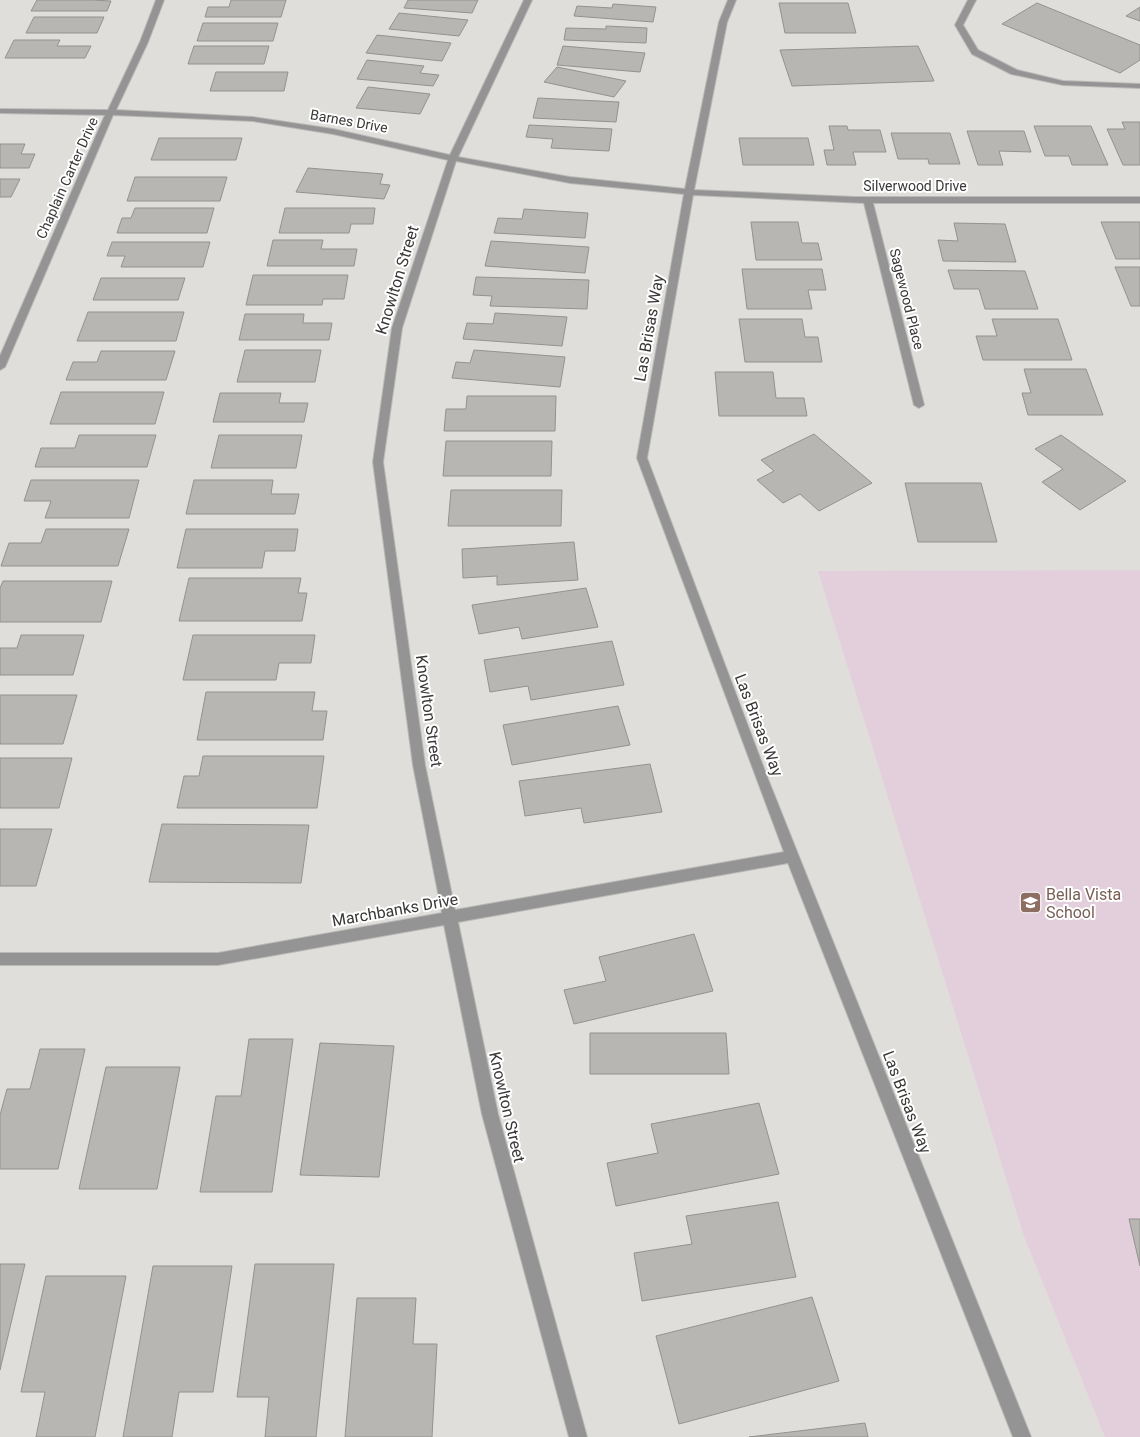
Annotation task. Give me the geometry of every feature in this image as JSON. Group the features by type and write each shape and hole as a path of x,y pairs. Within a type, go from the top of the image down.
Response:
{"street":[{"name":"Chaplain Carter Drive","path":"0,367 111,111 144,42 160,0"},
{"name":"Knowlton Street","path":"528,0 453,158 397,328 378,462 420,764 490,1114 578,1437"},
{"name":"Las Brisas Way","path":"732,0 723,22 689,193 642,458 762,779 1022,1437"},
{"path":"972,0 959,25 975,52 1014,72 1063,83 1140,86"},
{"name":"Barnes Drive","path":"0,111 111,111 252,118 370,138 453,158 568,180 689,193"},
{"name":"Silverwood Drive","path":"689,193 868,200 1140,200"},
{"name":"Sagewood Place","path":"868,200 918,405"},
{"name":"Marchbanks Drive","path":"0,959 218,959 793,856"}],"shaded area":[{"name":"Bella Vista School","path":"1140,570 1140,1437 1105,1437 1024,1236 818,571"}],"building":[{"path":"37,0 111,1 107,11 31,11"},
{"path":"231,0 286,0 281,17 205,17 208,7 229,7"},
{"path":"408,0 478,0 472,13 404,8"},
{"path":"779,3 848,3 856,33 785,33"},
{"path":"1037,3 1140,45 1140,60 1120,73 1002,24"},
{"path":"613,4 656,7 653,22 574,16 577,6 612,8"},
{"path":"1140,7 1140,21 1126,16"},
{"path":"399,13 468,20 459,36 389,29"},
{"path":"34,17 104,17 97,33 26,33"},
{"path":"203,23 278,23 273,41 197,41"},
{"path":"606,26 647,28 646,43 564,40 566,28 606,29"},
{"path":"377,35 451,43 442,61 366,53"},
{"path":"14,40 60,40 57,46 91,46 85,58 5,58"},
{"path":"194,46 269,46 264,64 188,64"},
{"path":"563,46 645,53 640,72 557,65"},
{"path":"918,46 934,81 792,86 780,50"},
{"path":"367,60 424,66 420,73 439,75 433,86 357,79"},
{"path":"557,67 626,81 614,97 544,82"},
{"path":"216,72 288,72 284,91 210,91"},
{"path":"368,87 430,94 420,114 356,108"},
{"path":"538,98 619,102 616,122 533,118"},
{"path":"1122,122 1140,122 1140,165 1123,165 1107,129 1125,129"},
{"path":"529,125 612,129 609,151 551,148 553,139 526,137"},
{"path":"829,126 847,126 848,130 880,130 886,152 853,152 856,165 827,165 824,150 834,150"},
{"path":"1034,126 1091,126 1108,165 1072,165 1069,156 1045,156"},
{"path":"967,131 1024,131 1031,152 999,151 1003,165 978,165"},
{"path":"891,133 950,133 960,164 929,164 928,159 898,159"},
{"path":"159,138 242,138 236,160 151,160"},
{"path":"739,138 808,138 814,165 743,165"},
{"path":"0,144 25,144 21,154 35,154 29,168 0,168"},
{"path":"308,168 383,174 380,184 390,185 384,199 296,192"},
{"path":"135,177 227,177 220,201 127,201"},
{"path":"0,179 20,179 11,197 0,197"},
{"path":"135,208 214,208 207,233 117,233 122,218 131,218"},
{"path":"285,208 375,208 373,224 351,224 349,233 279,233"},
{"path":"524,209 588,213 585,238 494,233 498,218 522,219"},
{"path":"751,222 798,222 802,243 818,243 822,260 756,260"},
{"path":"1101,222 1140,222 1140,259 1116,259"},
{"path":"954,223 1005,224 1016,262 943,261 938,240 958,241"},
{"path":"273,240 323,240 321,249 357,249 354,266 267,266"},
{"path":"491,241 589,247 585,273 485,266"},
{"path":"112,242 210,242 203,267 121,267 125,256 107,256"},
{"path":"1115,267 1140,267 1140,306 1131,306"},
{"path":"742,269 822,269 826,290 808,290 812,309 747,309"},
{"path":"948,270 1025,271 1038,309 985,309 979,289 954,289"},
{"path":"253,275 348,275 344,299 323,299 322,305 246,305"},
{"path":"476,277 589,280 587,309 490,306 492,296 473,295"},
{"path":"101,278 185,278 178,300 93,300"},
{"path":"88,312 184,312 176,341 77,341"},
{"path":"495,313 567,317 562,346 463,339 467,323 493,324"},
{"path":"245,314 304,314 303,323 332,323 329,340 239,340"},
{"path":"739,319 802,319 805,337 818,337 822,362 745,362"},
{"path":"992,319 1058,319 1072,360 983,360 976,336 997,336"},
{"path":"245,350 321,350 315,382 237,382"},
{"path":"474,350 565,357 560,387 452,378 456,362 470,363"},
{"path":"101,351 175,351 166,380 66,380 73,362 97,362"},
{"path":"1024,369 1086,369 1103,415 1028,415 1022,393 1031,393"},
{"path":"715,372 773,372 776,398 804,398 807,416 719,416"},
{"path":"61,392 164,392 155,424 50,424"},
{"path":"220,393 281,393 279,403 308,403 304,422 213,422"},
{"path":"467,396 556,396 555,431 444,431 446,409 466,409"},
{"path":"814,434 872,483 819,511 800,494 783,503 757,480 774,471 761,460"},
{"path":"79,435 156,435 147,467 35,467 41,448 75,448"},
{"path":"219,435 302,435 296,468 211,468"},
{"path":"1061,435 1126,481 1080,510 1042,482 1063,469 1035,449"},
{"path":"446,441 552,441 551,476 443,476"},
{"path":"31,480 139,480 129,518 45,518 51,501 24,501"},
{"path":"194,480 273,480 271,494 299,494 295,514 186,514"},
{"path":"905,483 981,483 997,542 918,542"},
{"path":"451,490 562,490 561,526 448,526"},
{"path":"46,529 129,529 118,566 1,566 9,543 41,543"},
{"path":"186,529 298,529 295,551 265,551 262,568 177,568"},
{"path":"574,542 578,580 497,585 497,576 463,578 462,549"},
{"path":"189,578 301,578 298,593 307,593 302,621 179,621"},
{"path":"3,581 112,581 101,622 0,622 0,588"},
{"path":"586,588 598,627 522,639 519,627 479,634 472,605"},
{"path":"21,635 84,635 73,675 0,675 0,648 17,648"},
{"path":"193,635 315,635 311,663 279,663 276,680 183,680"},
{"path":"612,641 624,685 531,700 528,686 490,692 484,660"},
{"path":"206,692 315,692 312,711 327,711 323,740 197,740"},
{"path":"0,695 77,695 63,744 0,744"},
{"path":"618,706 630,745 512,765 503,725"},
{"path":"203,756 324,756 317,808 177,808 184,776 199,776"},
{"path":"0,758 72,758 59,808 0,808"},
{"path":"650,764 662,812 584,823 581,808 525,816 519,781"},
{"path":"162,824 309,825 301,883 149,882"},
{"path":"0,829 52,829 36,886 0,886"},
{"path":"694,934 713,991 574,1024 564,990 606,981 599,957"},
{"path":"590,1033 726,1033 729,1074 590,1074"},
{"path":"249,1039 293,1039 272,1192 200,1192 216,1096 241,1096"},
{"path":"320,1043 394,1046 379,1177 300,1175"},
{"path":"40,1049 85,1049 58,1169 0,1169 0,1115 7,1089 30,1089"},
{"path":"106,1067 180,1067 157,1189 79,1189"},
{"path":"759,1103 779,1174 616,1206 607,1163 658,1153 651,1124"},
{"path":"778,1202 796,1277 642,1301 634,1253 692,1244 686,1216"},
{"path":"1129,1219 1140,1219 1140,1266"},
{"path":"0,1264 25,1264 0,1370"},
{"path":"255,1264 334,1264 316,1437 265,1437 269,1397 237,1397"},
{"path":"153,1266 232,1266 213,1392 179,1392 172,1437 123,1437"},
{"path":"46,1276 126,1276 95,1437 36,1437 45,1392 21,1392"},
{"path":"812,1297 839,1381 679,1424 656,1336"},
{"path":"357,1298 416,1298 413,1344 437,1344 432,1437 345,1437"},
{"path":"865,1423 868,1437 749,1437"}],"place":[{"name":"Bella Vista School","path":"1030,903"}]}
